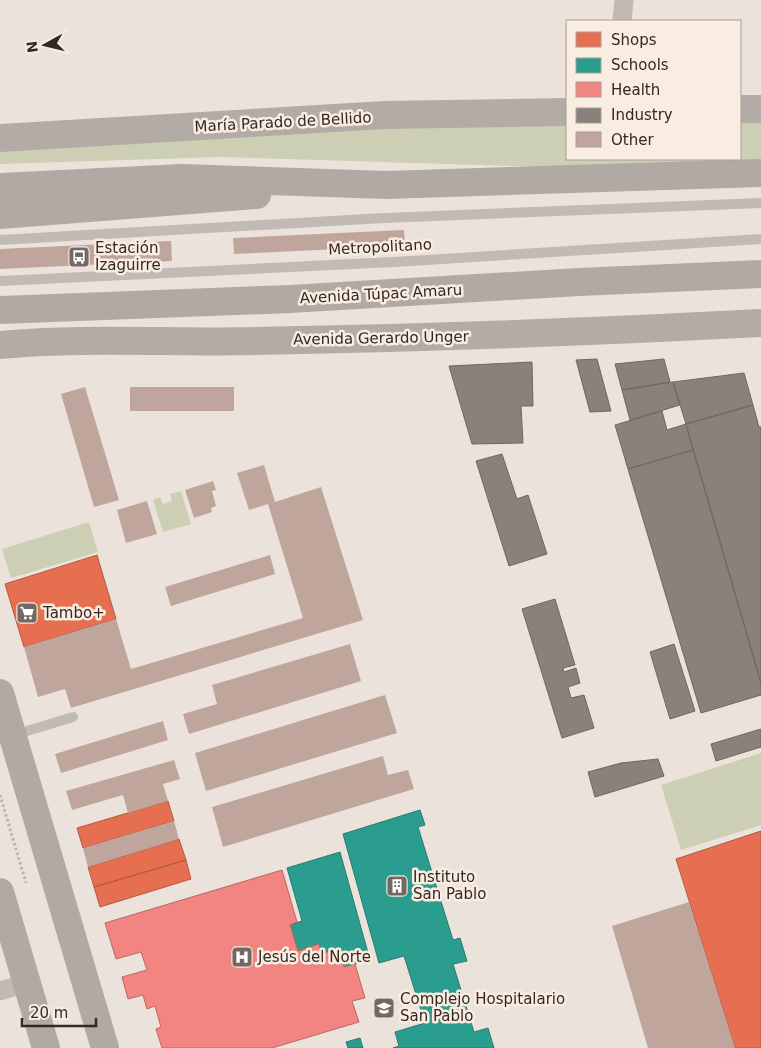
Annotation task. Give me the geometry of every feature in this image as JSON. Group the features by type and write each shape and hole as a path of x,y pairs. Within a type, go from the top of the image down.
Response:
{"main road":[{"path":"0,215 386,185 761,172"},
{"path":"0,187 182,178 386,185"},
{"name":"Avenida Túpac Amaru","path":"0,310 290,299 569,282 761,274"},
{"path":"0,693 105,1048"},
{"path":"0,892 46,1048"}],"street":[{"path":"622,20 624,0"},
{"path":"741,109 761,109"},
{"name":"María Parado de Bellido","path":"0,138 385,116 566,112"},
{"name":"Avenida Gerardo Unger","path":"0,345 44,341 245,341 605,332 761,323"},
{"path":"0,991 27,983"}],"lane":[{"name":"Metropolitano","path":"0,240 384,218 761,203"},
{"name":"Metropolitano","path":"0,281 394,262 761,239"},
{"path":"13,735 73,717"}],"green space":[{"path":"761,115 761,167 546,167 220,157 0,164 0,147 222,131 566,121 566,160 741,160 741,116"},
{"path":"181,491 191,524 163,532 153,500 160,497 163,504 172,501 170,494"},
{"path":"89,522 98,552 11,578 2,549"},
{"path":"761,753 761,825 681,850 661,785"}],"building: Shops":[{"path":"97,555 116,619 24,647 5,584"},
{"path":"168,801 174,821 83,848 77,828"},
{"path":"761,831 761,1048 735,1048 676,859"},
{"path":"179,839 186,860 94,887 88,867"},
{"path":"186,860 191,879 100,907 94,887"}],"building: Schools":[{"name":"Instituto San Pablo","path":"420,810 425,825 418,827 453,940 460,938 467,961 453,964 474,1032 488,1028 494,1048 393,1048 399,1046 395,1032 425,1023 404,956 379,963 343,834"},
{"path":"340,852 370,960 344,967 339,949 321,954 319,944 298,951 290,925 302,921 287,868"},
{"path":"360,1038 363,1048 348,1048 346,1042"}],"building: Health":[{"name":"Jesús del Norte","path":"282,870 297,922 290,925 298,951 319,944 321,954 339,949 344,967 355,964 365,998 352,1001 359,1022 272,1048 162,1048 156,1029 161,1027 155,1006 147,1009 143,995 128,999 122,977 147,970 141,952 116,959 105,923"}],"building: Industry":[{"path":"597,359 611,411 590,412 576,360"},
{"path":"664,359 670,382 622,390 615,364"},
{"path":"532,362 533,406 521,406 523,443 472,444 449,366"},
{"path":"744,373 753,405 686,424 673,382"},
{"path":"673,382 680,405 630,420 622,390"},
{"path":"753,405 759,427 761,427 761,683 686,424"},
{"path":"662,411 667,430 686,424 693,450 628,469 615,425"},
{"path":"693,450 761,683 761,695 701,713 628,469"},
{"path":"502,454 517,499 528,495 547,554 509,566 476,461"},
{"path":"555,599 575,665 563,668 564,672 576,668 580,683 568,687 571,698 584,695 594,728 562,738 522,609"},
{"path":"674,644 695,711 670,719 650,652"},
{"path":"761,729 761,747 716,761 711,744"},
{"path":"658,759 664,776 595,797 588,772 621,763"}],"building: Other":[{"path":"404,230 405,246 234,254 233,238"},
{"path":"171,241 172,261 0,269 0,249"},
{"path":"85,387 119,500 94,507 61,394"},
{"path":"130,387 234,387 234,411 130,411"},
{"path":"264,465 275,502 321,487 363,620 71,708 65,689 38,697 24,647 116,619 131,669 303,618 268,504 249,510 237,473"},
{"path":"213,481 216,490 212,491 216,506 211,508 212,512 194,518 185,490"},
{"path":"147,501 157,534 126,543 117,510"},
{"path":"270,555 275,574 171,606 165,587"},
{"path":"350,644 361,681 189,734 183,714 217,704 212,685"},
{"path":"385,695 397,733 206,791 195,753"},
{"path":"163,721 168,740 61,773 55,754"},
{"path":"383,756 388,775 408,770 414,789 223,847 212,807"},
{"path":"174,760 180,779 163,784 168,801 128,813 123,795 72,810 66,791"},
{"path":"174,821 179,839 88,867 83,848"},
{"path":"689,902 735,1048 648,1048 612,926"}],"place":[{"name":"Estación Izaguirre","path":"79,257"},
{"name":"Tambo+","path":"27,613"},
{"name":"Instituto San Pablo","path":"397,886"},
{"name":"Jesús del Norte","path":"242,957"},
{"name":"Complejo Hospitalario San Pablo","path":"384,1008"}]}
